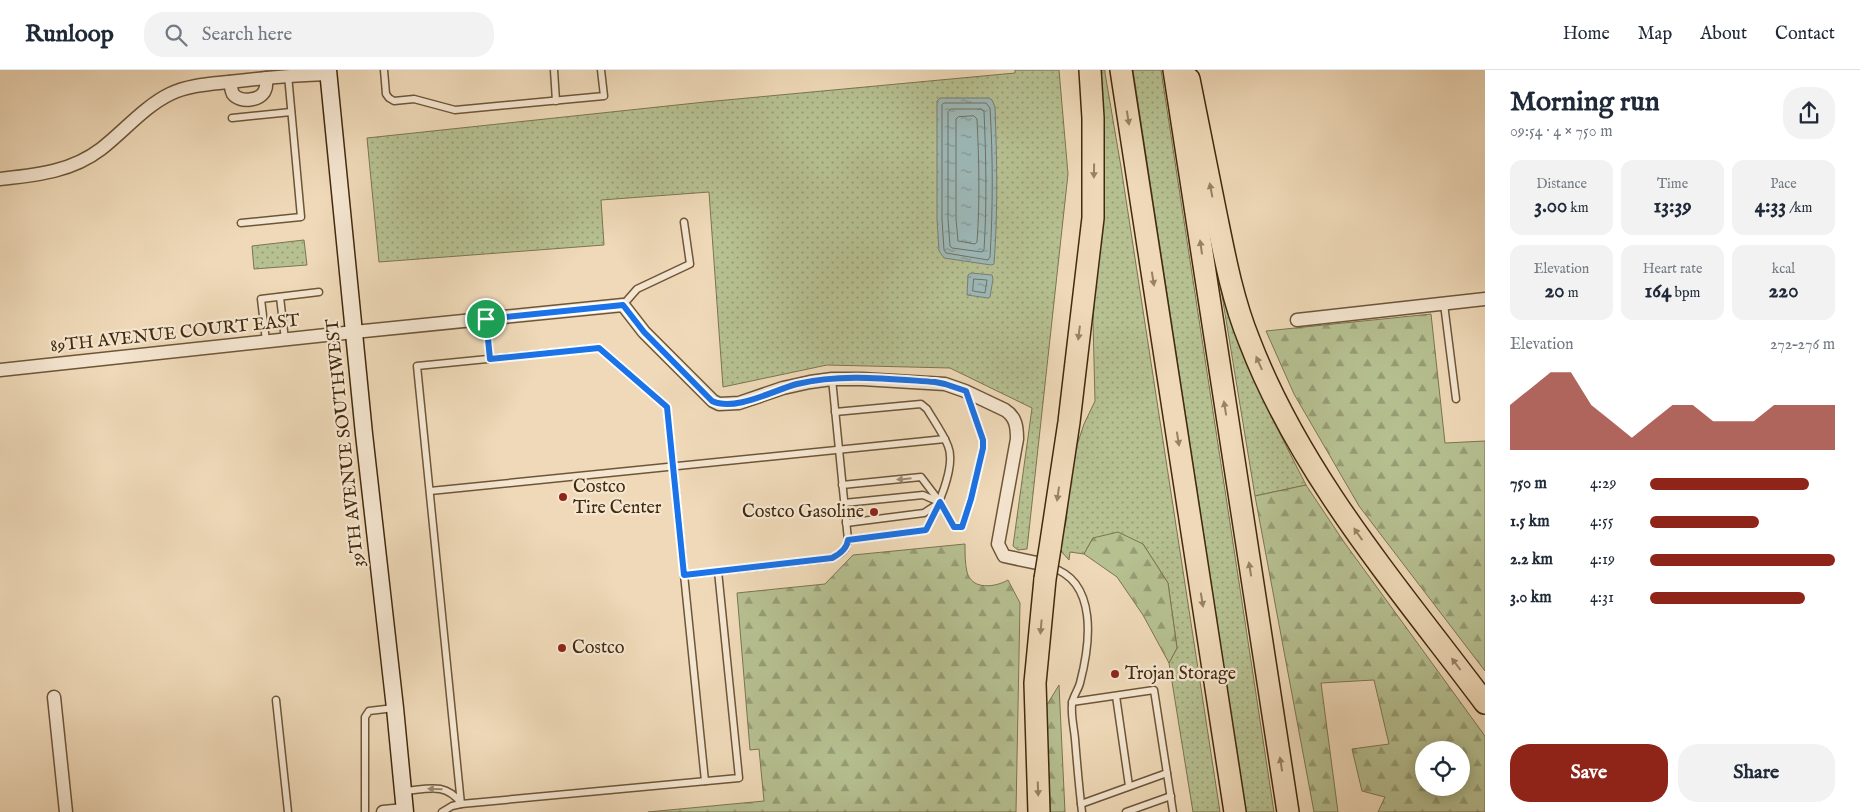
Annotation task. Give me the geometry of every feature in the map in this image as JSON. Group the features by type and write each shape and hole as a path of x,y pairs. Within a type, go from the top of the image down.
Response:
{"highway":[{"path":"1039,812 1035,683 1044,563 1069,422 1093,218 1093,118 1090,70"},
{"path":"1121,70 1235,812"},
{"path":"1174,70 1288,812"},
{"path":"1188,70 1228,277 1249,340 1283,415 1335,500 1371,552 1485,703"}],"main road":[{"name":"39TH AVENUE SOUTHWEST","path":"328,72 405,811"}],"street":[{"path":"0,179 35,175 71,166 101,149 169,94 180,90 202,85 328,72"},
{"path":"230,82 236,96 241,99 254,99 260,97 266,90 266,78"},
{"path":"1297,320 1485,300"},
{"path":"623,305 644,332 712,401 719,404 739,403 797,384 832,379 935,382 966,391 1009,413 1015,422 1016,446 998,544 1004,556 1044,563"},
{"name":"89TH AVENUE COURT EAST","path":"0,370 623,305"},
{"path":"54,697 66,812"},
{"path":"383,812 405,811"}],"lane":[{"path":"384,70 386,94 394,101 414,99 461,110 604,96 601,70"},
{"path":"554,70 556,101"},
{"path":"241,223 301,217 288,75"},
{"path":"232,118 291,112"},
{"path":"623,305 637,289 690,264 684,222"},
{"path":"266,342 261,299 319,292"},
{"path":"280,297 285,340"},
{"path":"1444,304 1456,399"},
{"path":"486,319 490,359"},
{"path":"461,804 417,366 599,348 667,407 705,781"},
{"path":"684,575 832,558 846,548 848,540 832,379"},
{"path":"842,485 922,477 940,502 954,527 962,527 971,499 983,448 983,440 966,391"},
{"path":"835,412 921,404 927,409 950,451 948,474 940,502 926,530 848,540"},
{"path":"430,491 945,439"},
{"path":"844,503 923,495 940,502"},
{"path":"846,523 924,513 940,502"},
{"path":"1044,563 1071,577 1081,591 1086,608 1087,640 1080,682 1072,702 1082,812"},
{"path":"442,812 452,806 461,804 739,778 718,572"},
{"path":"1072,702 1154,690 1173,812"},
{"path":"1116,696 1129,786"},
{"path":"276,700 288,812"},
{"path":"365,812 365,717 369,711 395,708"},
{"path":"1081,804 1167,773"},
{"path":"403,792 436,788 448,790 454,794 461,804"},
{"path":"1126,812 1171,796"}],"green space":[{"path":"1015,70 1059,70 1068,174 1027,549 1018,550 1013,546 1032,408 950,368 827,365 723,387 709,192 601,200 604,245 379,262 367,138 705,102 1015,73"},
{"path":"1100,70 1105,70 1121,167 1220,812 1193,812 1169,663 1177,648 1168,583 1143,544 1093,538 1084,554 1070,552 1069,560 1059,549 1066,522 1072,460 1084,424 1095,401 1093,321 1100,217"},
{"path":"1133,70 1161,70 1274,812 1246,812"},
{"path":"304,240 307,265 254,269 252,246"},
{"path":"1217,265 1246,353 1274,422 1306,485 1255,496"},
{"path":"1431,314 1445,443 1485,441 1485,671 1359,506 1294,394 1266,331"},
{"path":"1306,485 1344,542 1485,736 1485,812 1378,812 1385,797 1362,791 1352,749 1389,744 1374,680 1321,683 1338,812 1314,812 1255,496"},
{"path":"1118,532 1143,544 1168,583 1177,648 1169,663 1143,615 1117,577 1084,554 1093,538"},
{"path":"965,544 966,566 970,578 979,585 985,586 991,586 1008,580 1020,603 1016,812 648,812 764,801 759,749 750,750 737,593 825,584 853,555"},
{"path":"1059,685 1065,812 1048,812 1045,708"}],"water":[{"path":"940,98 989,98 995,107 996,225 994,264 991,265 944,258 939,251 937,219 937,101"},
{"path":"971,273 992,275 990,297 967,295 968,275"}],"place":[{"name":"Costco Tire Center","path":"563,497"},
{"name":"Costco Gasoline","path":"874,512"},
{"name":"Costco","path":"562,648"},
{"name":"Trojan Storage","path":"1115,674"}],"route":[{"path":"623,305 644,332 712,401 719,404 739,403 797,384 832,379 935,382 966,391 983,440 983,448 966,520 962,527 954,527 940,502 926,530 848,540 846,548 832,558 684,575 667,407 599,348 490,359 486,319 623,305"}]}
